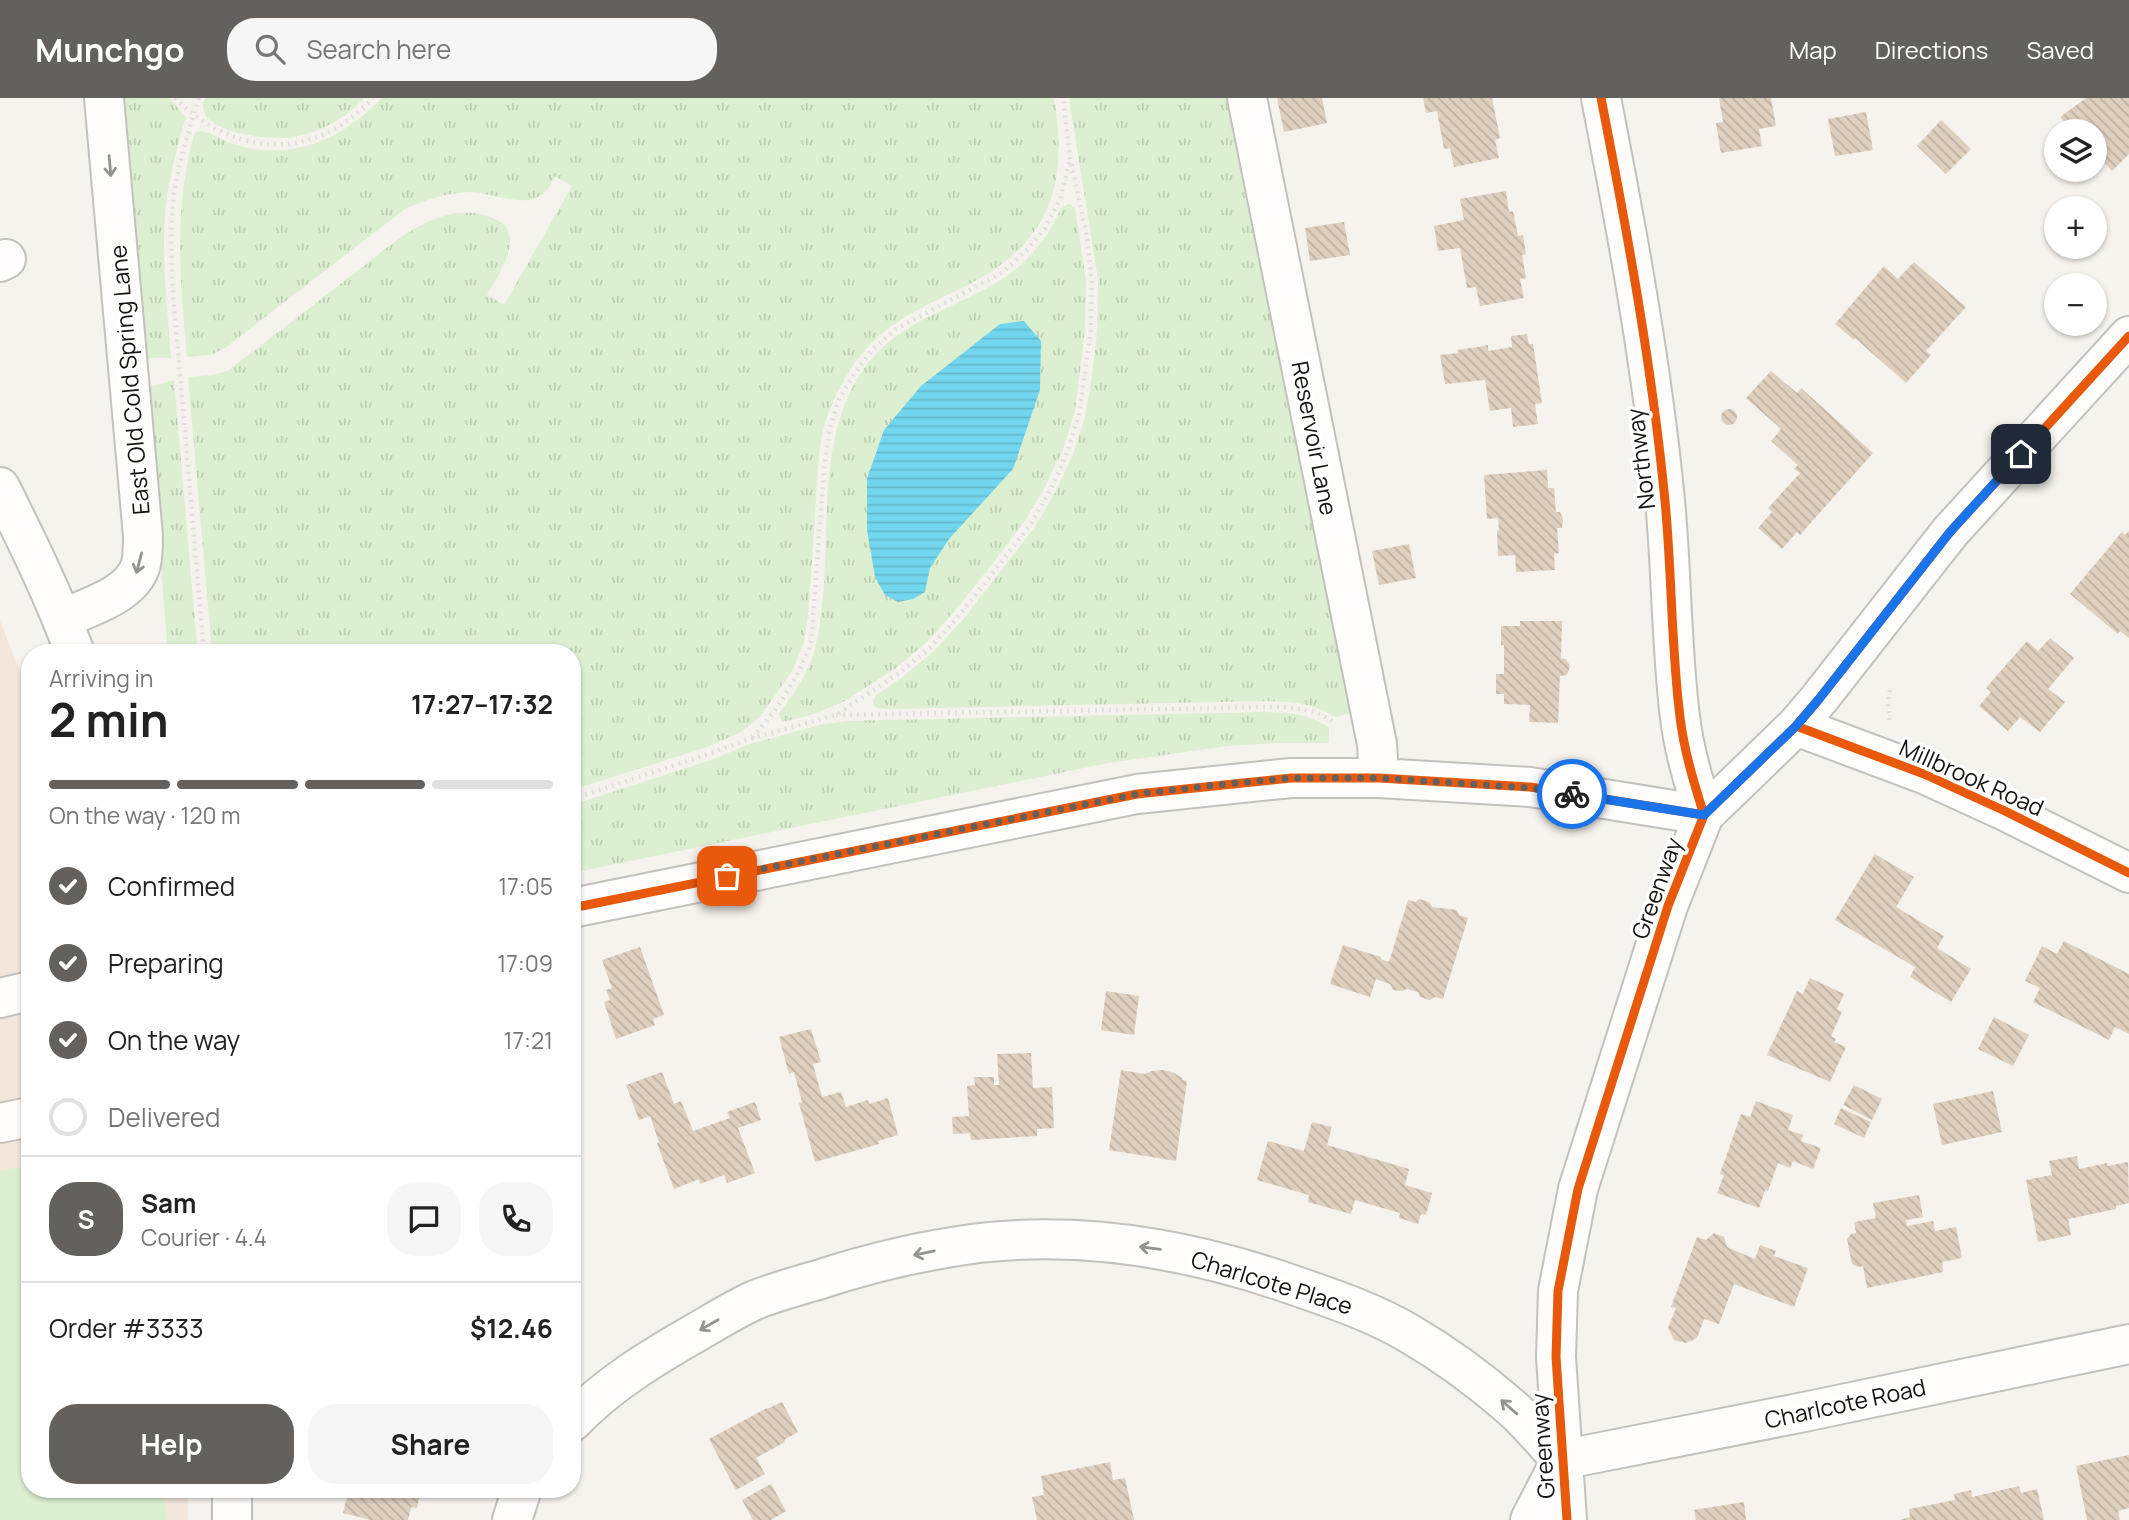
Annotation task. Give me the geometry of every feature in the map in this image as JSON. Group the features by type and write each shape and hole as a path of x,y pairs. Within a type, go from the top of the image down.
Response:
{"street":[{"name":"East Old Cold Spring Lane","path":"69,636 134,578 141,565 143,536 104,98"},
{"name":"Reservoir Lane","path":"1247,98 1377,744 1379,778"},
{"name":"Northway","path":"1601,98 1645,347 1665,502 1680,720 1690,769 1704,815"},
{"name":"Greenway","path":"1567,1520 1556,1357 1558,1291 1578,1189 1668,906 1704,815 1796,726 1950,532 2129,335"},
{"path":"0,487 29,544 69,636"},
{"name":"Millbrook Road","path":"1796,726 1924,774 2129,873"},
{"path":"581,906 1137,794 1291,778 1379,778 1530,788 1704,815"},
{"path":"0,998 21,994"},
{"path":"0,1123 21,1118"},
{"name":"Charlcote Place","path":"581,1414 608,1391 667,1350 755,1300 841,1272 931,1251 979,1243 1068,1240 1162,1250 1210,1259 1257,1272 1366,1311 1410,1334 1481,1384 1514,1410 1561,1461"},
{"name":"Charlcote Road","path":"1561,1461 2129,1344"},
{"path":"1531,1520 1561,1461"},
{"path":"232,1498 232,1520"},
{"path":"512,1520 519,1498"}],"path":[{"path":"175,98 193,116 222,133 246,142 275,145 305,141 333,131 358,114 373,98"},
{"path":"199,98 182,153 174,195 172,282 203,644"},
{"path":"836,715 900,673 931,647 962,612 1031,524 1051,489 1068,450 1079,414 1086,373 1091,330 1092,283 1087,237 1070,157 1063,98"},
{"path":"752,738 786,696 811,645 829,432 838,401 872,350 896,329 1003,272 1027,250 1045,228 1060,199 1070,157"},
{"path":"1890,688 1888,705 1891,728"},
{"path":"581,796 752,738 836,715 1295,707 1314,712 1340,727"}],"shaded area":[{"path":"0,621 21,674 21,1498 188,1498 188,1520 0,1520"}],"green space":[{"path":"120,98 169,98 186,117 170,177 164,224 171,358 143,358"},
{"path":"205,98 364,98 341,118 323,128 294,137 269,138 220,127 209,119 203,110"},
{"path":"382,98 1054,98 1058,130 1055,186 1047,210 1034,232 994,270 886,330 860,356 837,393 825,423 820,447 804,642 792,671 759,718 741,732 707,747 581,787 581,644 211,644 188,377 229,370 394,242 416,228 447,215 484,215 506,227 510,246 487,295 504,305 572,186 555,176 547,190 531,200 469,192 436,198 405,209 225,348 211,355 187,357 180,244 183,188 195,132 208,133 252,149 293,149 331,136 366,113"},
{"path":"1069,98 1235,98 1360,711 1335,717 1309,706 1265,701 889,709 873,705 876,695 934,651 966,616 1034,528 1056,491 1073,454 1085,417 1097,332 1098,280"},
{"path":"1070,204 1075,208 1086,280 1085,329 1075,411 1063,449 1046,485 1026,519 993,563 927,642 896,668 843,702 814,714 783,722 779,714 796,690 814,654 822,608 832,454 840,417 855,384 877,353 905,330 988,287 1017,268 1042,242 1061,209"},
{"path":"174,380 197,644 167,644 146,388"},
{"path":"1265,712 1298,715 1320,722 1329,727 1329,743 1228,746 1108,763 581,871 581,802 711,760 750,744 819,725 847,721"},
{"path":"21,1167 21,1498 164,1498 168,1520 0,1520 0,1171"}],"water":[{"path":"1024,321 1041,341 1040,390 1013,469 949,539 930,568 925,592 913,599 898,602 885,595 875,577 867,530 867,479 884,430 921,386 1000,324"}],"building":[{"path":"1277,98 1322,98 1327,123 1284,132"},
{"path":"1423,98 1492,98 1500,138 1495,140 1499,158 1454,167 1450,148 1444,149 1437,111 1426,113"},
{"path":"1719,98 1771,98 1776,126 1759,129 1762,146 1721,153 1716,123 1723,122"},
{"path":"2086,98 2129,98 2129,154 2112,171 2107,166 2107,119 2060,117"},
{"path":"1866,112 1873,150 1835,156 1828,119"},
{"path":"1941,120 1971,149 1946,174 1917,146"},
{"path":"1506,191 1509,212 1513,211 1518,236 1523,235 1526,254 1522,255 1526,278 1520,279 1524,298 1480,306 1476,287 1467,288 1460,248 1438,251 1434,226 1464,220 1460,199"},
{"path":"1344,222 1350,255 1310,261 1305,228"},
{"path":"1914,262 1966,307 1926,351 1931,355 1906,383 1835,324 1884,266 1898,279"},
{"path":"1527,334 1529,344 1533,344 1542,403 1535,404 1538,424 1513,427 1511,408 1490,411 1485,380 1445,384 1440,355 1488,345 1488,351 1512,347 1511,336"},
{"path":"1771,371 1797,393 1801,388 1873,453 1800,535 1797,532 1782,549 1758,528 1772,512 1768,508 1800,473 1794,469 1798,465 1771,441 1781,429 1746,398"},
{"path":"1726,409 1732,409 1737,417 1735,423 1726,425 1721,420 1721,414"},
{"path":"1547,470 1548,488 1554,488 1556,512 1560,512 1563,519 1562,528 1557,528 1559,553 1554,554 1555,570 1516,572 1515,555 1498,556 1498,518 1487,519 1484,475"},
{"path":"2129,531 2129,638 2120,631 2118,634 2070,594 2122,532 2125,535"},
{"path":"1409,544 1416,578 1379,585 1372,551"},
{"path":"1520,621 1562,621 1561,658 1566,659 1570,666 1567,675 1560,676 1558,723 1529,722 1530,705 1504,704 1504,694 1496,694 1496,674 1504,674 1501,626 1520,626"},
{"path":"2050,638 2074,658 2048,689 2065,702 2040,732 2020,717 2008,731 1979,706 1991,692 1986,688 2027,641 2038,651"},
{"path":"1875,854 1914,877 1896,907 1944,936 1937,948 1971,969 1951,1002 1910,977 1915,967 1835,920"},
{"path":"1419,899 1429,902 1432,907 1457,910 1459,915 1468,918 1443,999 1435,997 1430,1000 1407,989 1393,990 1390,984 1376,979 1370,997 1330,984 1343,945 1389,962 1408,900 1415,902"},
{"path":"2064,941 2129,974 2129,1034 2115,1027 2109,1040 2033,1002 2040,988 2025,981 2042,946 2057,954"},
{"path":"640,947 664,1015 653,1019 655,1025 616,1039 604,1002 610,1000 606,990 612,988 602,960"},
{"path":"1810,978 1844,994 1837,1009 1842,1012 1831,1036 1836,1039 1834,1042 1846,1047 1830,1082 1767,1055 1797,991 1803,994"},
{"path":"1106,991 1139,996 1134,1035 1101,1030"},
{"path":"1994,1017 2029,1035 2013,1066 1978,1049"},
{"path":"811,1029 821,1062 813,1064 822,1097 841,1092 846,1107 868,1100 869,1104 888,1098 898,1135 878,1141 879,1144 815,1162 799,1103 802,1102 794,1072 789,1074 779,1037"},
{"path":"1031,1053 1033,1088 1052,1087 1054,1128 1037,1129 1037,1136 971,1140 970,1133 953,1134 952,1117 969,1116 967,1086 975,1085 974,1077 994,1077 994,1085 999,1085 997,1054"},
{"path":"1121,1070 1145,1074 1164,1070 1187,1081 1176,1161 1109,1150"},
{"path":"662,1072 674,1104 681,1101 693,1131 730,1118 727,1112 755,1102 761,1120 738,1128 755,1173 727,1183 724,1175 700,1184 699,1179 674,1189 650,1116 639,1120 626,1085"},
{"path":"1854,1085 1882,1099 1872,1120 1843,1105"},
{"path":"1993,1091 2002,1132 1942,1145 1933,1104"},
{"path":"1756,1101 1793,1115 1788,1130 1803,1135 1801,1141 1821,1148 1813,1169 1793,1161 1790,1168 1778,1163 1759,1208 1717,1193 1724,1175 1720,1174 1741,1114 1750,1117"},
{"path":"1841,1108 1871,1122 1864,1138 1834,1124"},
{"path":"1312,1122 1332,1127 1327,1145 1409,1169 1405,1185 1432,1193 1426,1215 1421,1214 1418,1224 1399,1218 1400,1213 1355,1200 1351,1214 1308,1202 1309,1195 1257,1180 1268,1141 1304,1151"},
{"path":"2077,1156 2079,1169 2128,1162 2129,1203 2116,1206 2116,1209 2068,1219 2071,1235 2038,1242 2026,1180 2052,1175 2049,1161"},
{"path":"1919,1195 1923,1217 1906,1220 1907,1226 1933,1221 1935,1231 1956,1227 1962,1258 1942,1262 1943,1272 1867,1288 1863,1266 1852,1264 1847,1239 1856,1233 1854,1222 1876,1218 1873,1203"},
{"path":"1714,1233 1724,1237 1727,1247 1755,1259 1760,1245 1776,1251 1774,1256 1808,1268 1794,1307 1734,1284 1719,1324 1704,1319 1697,1338 1686,1343 1674,1340 1668,1328 1676,1308 1671,1307 1697,1237 1706,1240"},
{"path":"782,1402 798,1432 756,1458 765,1474 736,1490 709,1439"},
{"path":"2129,1455 2129,1508 2118,1511 2120,1520 2087,1520 2076,1466"},
{"path":"1110,1462 1113,1480 1125,1478 1134,1520 1037,1520 1032,1497 1044,1495 1041,1476"},
{"path":"771,1484 786,1511 771,1520 753,1520 742,1500"},
{"path":"2019,1486 2021,1493 2037,1489 2044,1520 1899,1520 1910,1517 1909,1509 1955,1500 1954,1494 1971,1490 1972,1497"},
{"path":"347,1498 419,1498 417,1508 411,1507 408,1520 371,1520 343,1513"},
{"path":"1744,1502 1746,1520 1696,1520 1694,1510"}],"cycle path":[{"path":"1601,98 1629,248 1653,400 1665,501 1682,730 1704,815"},
{"path":"1567,1520 1556,1357 1558,1291 1578,1189 1668,906 1704,815 1796,726 1950,532 2129,336"},
{"path":"1796,726 1924,774 2129,873"},
{"path":"581,906 1137,794 1291,778 1379,778 1530,787 1704,815"}],"way so far":[{"path":"727,876 1137,794 1235,783 1291,778 1379,778 1530,788 1572,794"}],"route":[{"path":"1572,794 1704,815 1796,726 1950,532 2021,454"}]}
